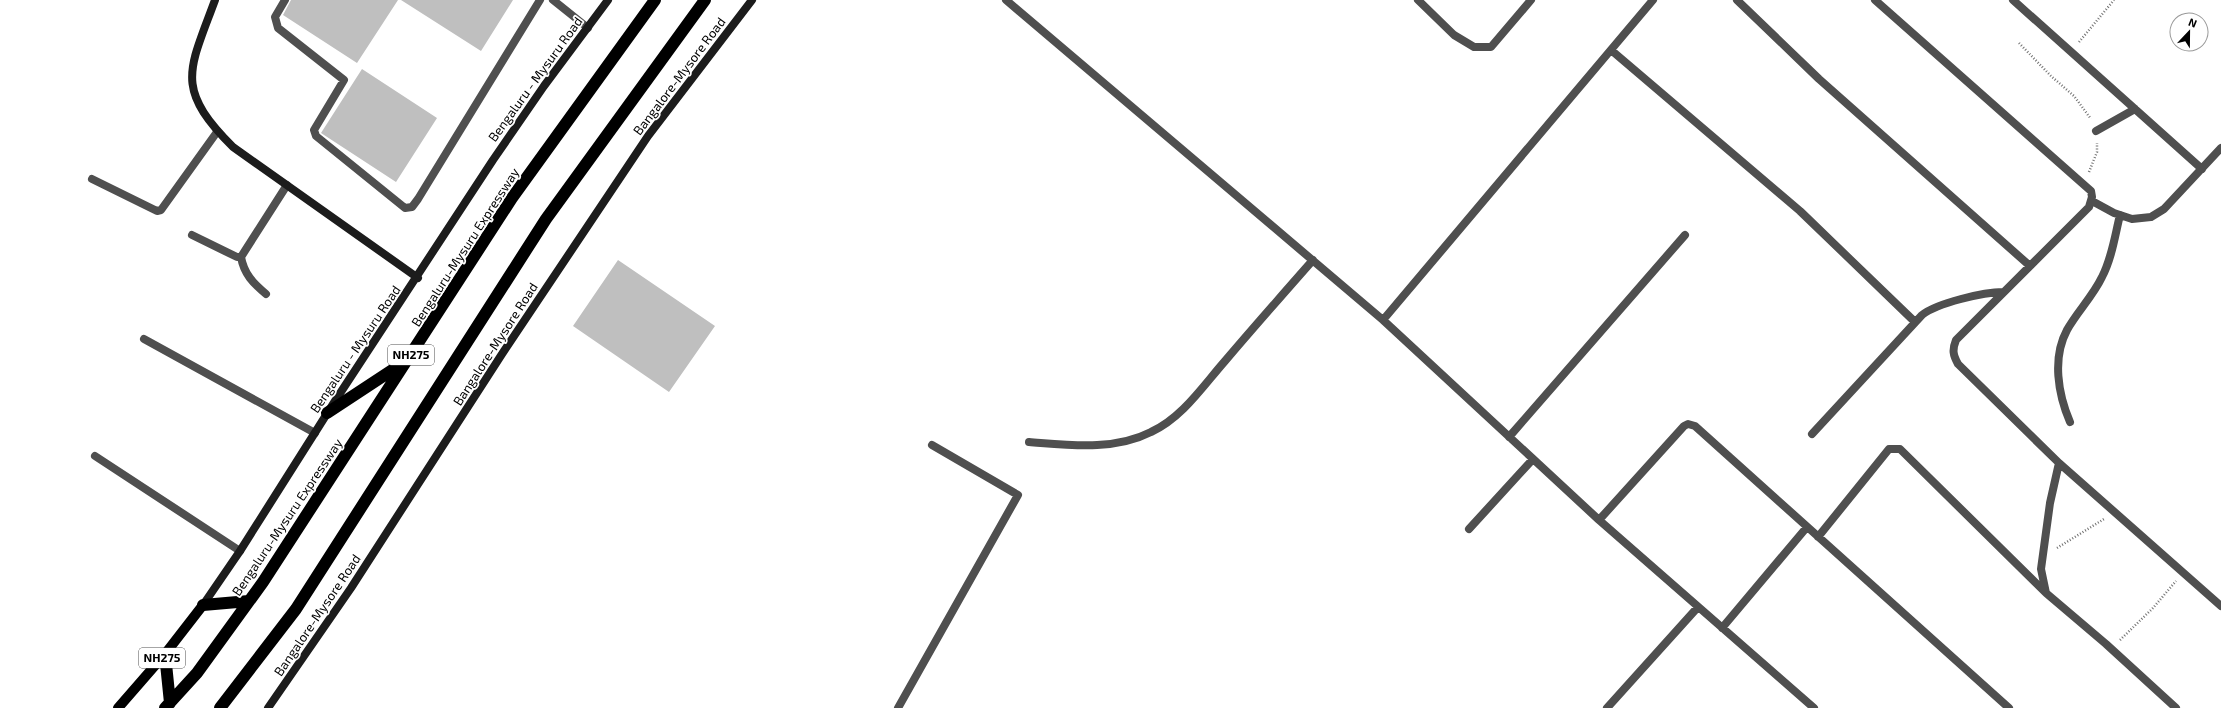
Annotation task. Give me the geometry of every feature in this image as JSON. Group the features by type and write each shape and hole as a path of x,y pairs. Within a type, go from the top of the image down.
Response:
{"highway":[{"name":"Bengaluru-Mysuru Expressway","path":"168,705 198,673 249,601 408,360 512,198 655,0"},
{"name":"NH275","path":"220,708 296,609 546,219 705,0"},
{"path":"327,414 408,360"},
{"path":"203,605 249,601"},
{"path":"165,654 168,705"}],"main road":[{"name":"Bengaluru - Mysuru Road","path":"118,708 165,654 203,605"}],"street":[{"path":"214,0 193,60 192,85 194,97 218,132 233,147 418,278"},
{"path":"285,0 275,17 278,28 344,80 314,130 316,136 405,208 412,207 418,199 540,0"},
{"path":"553,0 588,28"},
{"name":"Bengaluru - Mysuru Road","path":"203,605 240,551 327,414 418,278 497,154 608,0"},
{"name":"Bangalore-Mysore Road","path":"268,708 351,588 498,361 648,136 752,0"},
{"path":"1006,0 1383,320 1599,520 1814,708"},
{"path":"1418,0 1454,35 1474,47 1491,47 1509,28 1531,0"},
{"path":"1383,320 1653,0"},
{"path":"1737,0 1819,79 2030,266"},
{"path":"1875,0 2091,191 2092,201 2089,207 1956,340 1953,348 1954,356 1958,364 2059,463 2221,606"},
{"path":"2013,0 2202,169"},
{"path":"1611,50 1800,211 1915,322"},
{"path":"2096,131 2134,109"},
{"path":"92,179 156,210 160,210 218,132"},
{"path":"2092,201 2120,215 2132,219 2151,217 2164,210 2221,148"},
{"path":"266,294 253,283 245,273 241,257 287,185"},
{"path":"2070,422 2063,406 2058,362 2060,347 2067,330 2103,277 2120,215"},
{"path":"192,235 237,257 241,257"},
{"path":"1509,437 1685,235"},
{"path":"1029,442 1093,446 1126,440 1151,433 1171,420 1193,398 1313,260"},
{"path":"1812,434 1915,322 1930,309 1975,295 1991,292 2003,292"},
{"path":"144,339 315,433"},
{"path":"1599,520 1688,424 1695,426 2009,708"},
{"path":"898,708 1018,495 932,445"},
{"path":"1818,537 1890,449 1900,449 2046,593 2176,708"},
{"path":"95,456 240,551"},
{"path":"1469,529 1533,459"},
{"path":"2046,593 2040,569 2050,503 2059,463"},
{"path":"1722,628 1807,527"},
{"path":"1607,708 1698,607"}],"path":[{"path":"2070,51 2114,0"},
{"path":"2019,42 2051,76 2074,96 2090,119 2096,131 2098,136 2097,152 2091,170 2081,182"},
{"path":"2042,555 2098,524 2113,511"},
{"path":"2111,649 2153,608 2184,573"}],"building":[{"path":"291,0 398,0 357,63 283,15"},
{"path":"401,0 513,0 481,51"},
{"path":"362,69 437,118 396,182 321,133"},
{"path":"618,260 715,326 669,392 573,326"}]}
